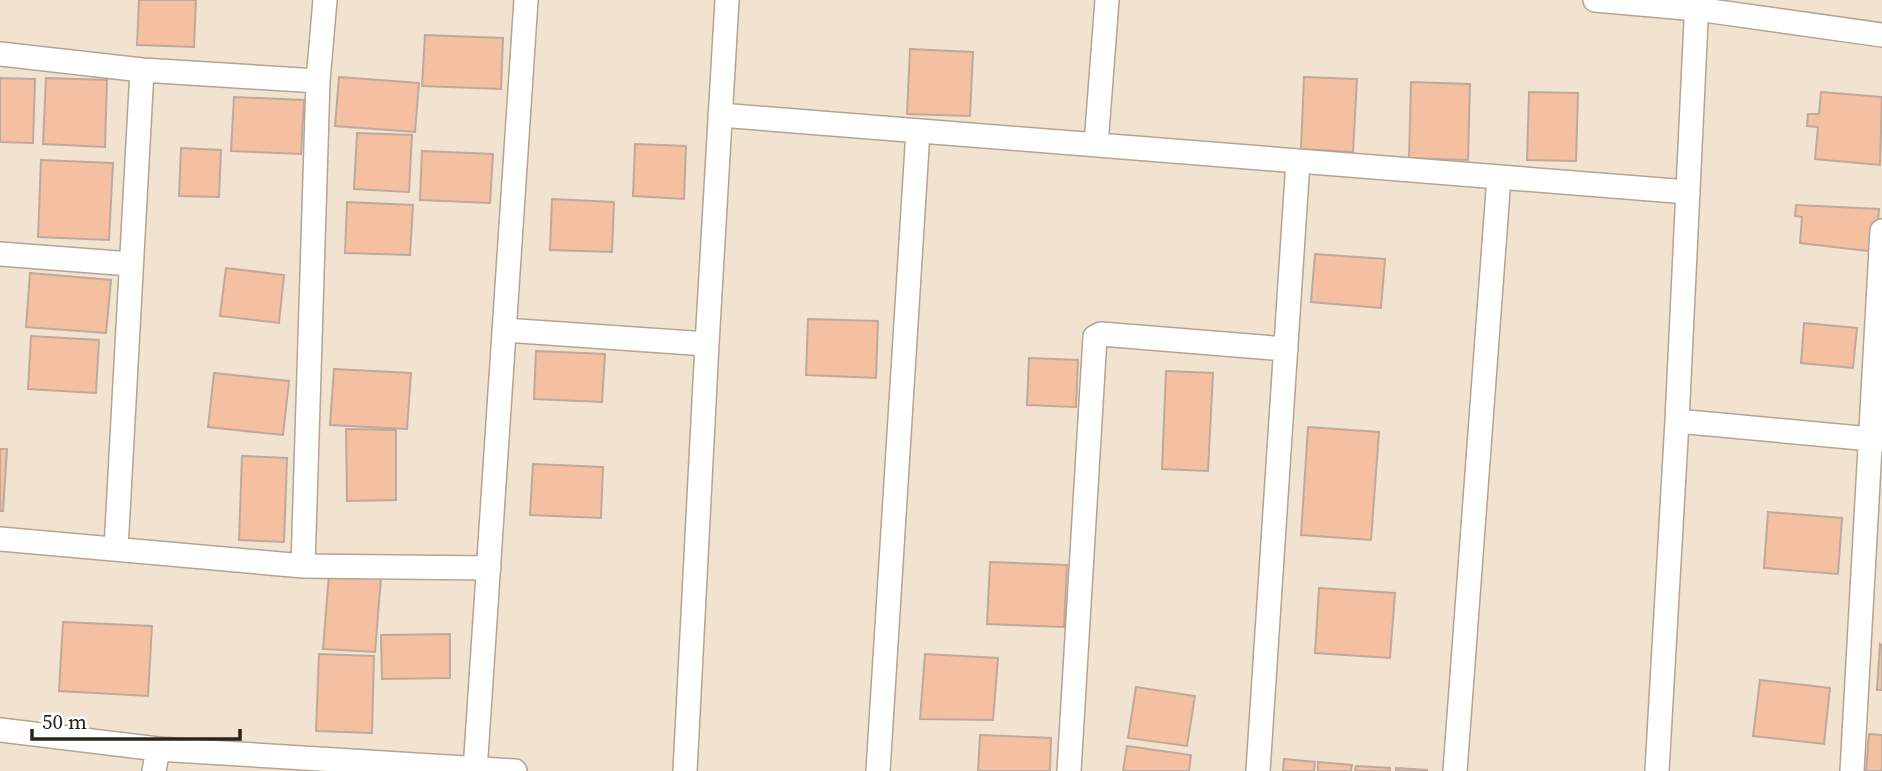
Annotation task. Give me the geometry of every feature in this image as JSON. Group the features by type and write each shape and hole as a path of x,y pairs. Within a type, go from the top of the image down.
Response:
{"street":[{"path":"303,566 318,81 325,0"},
{"path":"475,769 526,0"},
{"path":"685,771 727,0"},
{"path":"1096,145 1107,0"},
{"path":"1595,0 1697,5 1882,35"},
{"path":"1657,771 1697,5"},
{"path":"0,54 142,69 318,81"},
{"path":"116,549 142,69"},
{"path":"720,116 1688,192"},
{"path":"878,771 918,131"},
{"path":"1258,771 1298,161"},
{"path":"1455,771 1499,177"},
{"path":"1852,771 1876,440 1882,230"},
{"path":"0,254 131,264"},
{"path":"504,330 707,344"},
{"path":"1069,771 1094,337 1101,334 1286,349"},
{"path":"1677,421 1876,440"},
{"path":"0,539 303,566 489,568"},
{"path":"0,730 156,760 515,771"}],"building":[{"path":"139,0 196,0 194,47 137,45"},
{"path":"425,35 503,38 501,89 422,86"},
{"path":"910,49 973,52 970,116 907,114"},
{"path":"339,77 419,83 415,132 335,126"},
{"path":"1304,77 1357,79 1353,152 1301,149"},
{"path":"0,78 35,79 33,143 0,142"},
{"path":"46,78 107,80 105,147 43,144"},
{"path":"1411,82 1470,84 1468,160 1409,158"},
{"path":"1529,92 1578,93 1576,161 1527,160"},
{"path":"1821,92 1882,97 1880,165 1815,159 1818,127 1807,126 1808,114 1819,114"},
{"path":"234,97 304,100 301,154 231,151"},
{"path":"357,133 412,135 409,192 354,189"},
{"path":"635,144 686,146 684,199 633,196"},
{"path":"181,148 221,150 219,197 179,196"},
{"path":"422,151 493,154 490,203 420,200"},
{"path":"41,160 113,163 109,240 38,237"},
{"path":"552,199 614,202 612,252 550,250"},
{"path":"347,202 413,205 410,255 345,253"},
{"path":"1796,205 1879,209 1876,252 1800,243 1802,217 1795,216"},
{"path":"1315,254 1385,259 1381,308 1311,302"},
{"path":"226,268 284,275 279,323 220,316"},
{"path":"30,273 111,280 106,333 26,327"},
{"path":"808,319 878,321 876,378 806,375"},
{"path":"1804,323 1857,328 1853,368 1801,363"},
{"path":"31,336 99,340 96,393 28,389"},
{"path":"536,351 605,354 602,402 534,399"},
{"path":"1029,358 1078,360 1076,407 1027,405"},
{"path":"334,369 411,373 407,429 330,425"},
{"path":"1166,371 1213,373 1208,471 1162,469"},
{"path":"214,373 289,381 283,435 208,427"},
{"path":"1308,427 1379,432 1371,540 1301,535"},
{"path":"346,429 396,430 396,500 347,501"},
{"path":"0,449 7,449 3,511 0,511"},
{"path":"242,456 287,458 284,542 239,540"},
{"path":"533,464 603,467 601,518 530,515"},
{"path":"1768,512 1842,518 1838,574 1764,568"},
{"path":"990,562 1067,565 1064,627 987,624"},
{"path":"329,574 381,578 375,652 323,649"},
{"path":"1319,588 1395,593 1390,658 1315,653"},
{"path":"63,622 152,626 148,696 59,691"},
{"path":"450,634 450,678 382,679 381,635"},
{"path":"1880,644 1882,690 1877,690"},
{"path":"319,654 374,656 372,733 316,731"},
{"path":"925,654 998,658 993,720 920,719"},
{"path":"1760,680 1830,688 1824,744 1753,736"},
{"path":"1136,687 1195,696 1187,746 1128,738"},
{"path":"1869,734 1882,735 1882,771 1866,771"},
{"path":"980,735 1051,738 1050,771 978,771"},
{"path":"1127,746 1191,755 1189,771 1123,771"},
{"path":"1284,759 1315,762 1314,771 1283,771"},
{"path":"1318,762 1352,765 1351,771 1318,771"},
{"path":"1356,766 1390,768 1390,771 1355,771"},
{"path":"1396,768 1427,770 1427,771 1396,771"}]}
